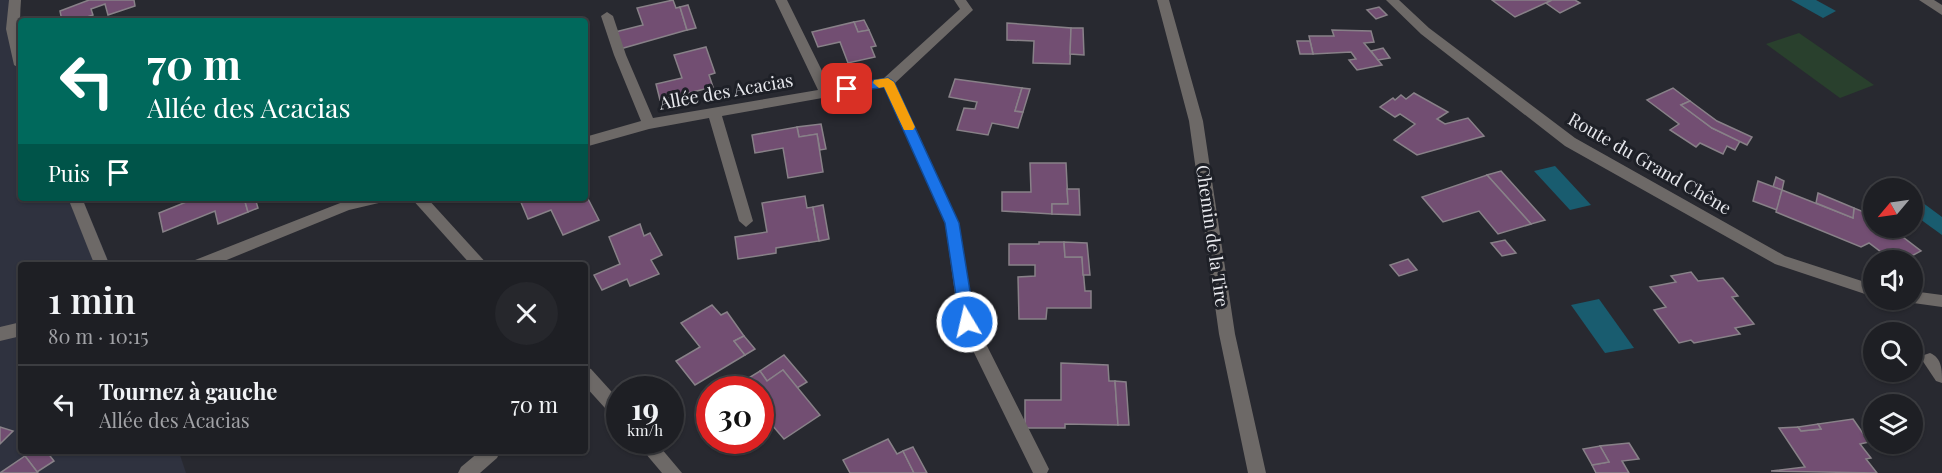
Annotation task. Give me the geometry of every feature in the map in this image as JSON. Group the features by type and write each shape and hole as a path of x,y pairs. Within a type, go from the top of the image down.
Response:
{"street":[{"path":"15,0 12,29 18,53"},
{"path":"781,0 826,92"},
{"path":"960,0 966,10 888,82 952,223 967,322 1040,469"},
{"name":"Chemin de la Tire","path":"1163,0 1196,121 1227,334 1257,473"},
{"path":"1925,0 1942,11"},
{"name":"Route du Grand Chêne","path":"1398,3 1570,142 1780,260 1863,287"},
{"path":"607,16 620,56 649,124"},
{"name":"Allée des Acacias","path":"588,141 649,124 888,82"},
{"path":"715,114 746,221"},
{"path":"76,201 101,262"},
{"path":"205,262 346,206 366,201"},
{"path":"421,201 478,262"},
{"path":"1923,298 1942,301"},
{"path":"0,334 18,330"},
{"path":"1930,360 1942,376"},
{"path":"588,377 606,397"},
{"path":"467,473 489,454"},
{"path":"656,454 673,473"}],"shaded area":[{"path":"0,0 13,0 12,29 18,44 18,201 83,201 109,262 18,262 18,454 180,454 186,473 0,473"}],"green space":[{"path":"1799,33 1874,85 1840,98 1766,44"}],"water":[{"path":"1791,0 1816,0 1836,11 1823,18"},
{"path":"1555,166 1591,205 1570,210 1534,171"},
{"path":"1923,203 1942,217 1942,235 1923,221"},
{"path":"1599,299 1634,348 1605,353 1571,305"}],"building":[{"path":"89,0 134,0 135,6 108,15 105,4 91,9 93,15 84,18 61,18 60,11"},
{"path":"673,0 676,8 680,7 687,30 620,49 615,32 643,25 637,8"},
{"path":"1492,0 1552,0 1515,17"},
{"path":"1552,0 1575,0 1580,3 1560,13 1546,3"},
{"path":"688,5 696,28 687,30 680,7"},
{"path":"1379,7 1387,15 1376,19 1367,10"},
{"path":"864,20 869,30 858,32 854,22"},
{"path":"854,22 858,32 869,30 876,46 871,47 875,57 848,63 840,42 818,47 812,32"},
{"path":"1007,23 1071,28 1070,64 1033,63 1034,41 1007,40"},
{"path":"1071,28 1083,28 1084,55 1070,54"},
{"path":"1332,30 1371,31 1374,42 1364,43 1382,65 1357,70 1349,60 1356,59 1351,52 1313,54 1309,36 1334,36"},
{"path":"1297,41 1310,41 1313,54 1300,54"},
{"path":"706,47 715,73 709,75 713,87 660,100 656,84 682,78 674,55"},
{"path":"1383,48 1390,58 1378,60 1371,51"},
{"path":"955,79 1022,88 1015,111 1023,112 1018,128 992,123 988,135 957,130 964,108 975,109 977,102 949,97"},
{"path":"1022,88 1030,89 1023,112 1015,111"},
{"path":"1673,88 1690,101 1681,105 1712,128 1740,141 1735,150 1727,146 1723,154 1700,143 1696,147 1670,130 1679,124 1647,100"},
{"path":"1414,93 1448,112 1437,119 1445,124 1468,118 1484,136 1417,155 1394,140 1415,124 1400,114 1395,117 1380,107 1393,98 1395,100 1401,95 1406,99"},
{"path":"1690,101 1717,121 1752,137 1747,145 1712,128 1681,105"},
{"path":"821,124 826,149 820,150 817,134 799,137 797,127"},
{"path":"797,127 799,137 817,134 823,172 788,178 783,148 755,153 752,135"},
{"path":"1030,163 1066,163 1068,204 1052,204 1052,214 1002,211 1002,192 1031,192"},
{"path":"1501,171 1545,220 1531,224 1487,175"},
{"path":"1487,175 1531,224 1498,234 1479,211 1443,222 1422,197"},
{"path":"1776,177 1784,181 1782,190 1773,187"},
{"path":"1758,181 1782,190 1777,210 1753,201"},
{"path":"1067,189 1079,189 1080,215 1052,214 1052,204 1068,204"},
{"path":"1782,190 1853,218 1854,208 1863,212 1863,238 1904,238 1920,250 1878,250 1869,243 1861,247 1776,212"},
{"path":"1818,193 1854,208 1853,218 1816,203"},
{"path":"805,196 807,208 813,207 819,241 776,248 776,253 738,259 735,237 767,232 762,203"},
{"path":"588,199 599,220 563,235 551,210 528,219 520,201 588,201"},
{"path":"189,201 245,201 248,212 218,224 215,211 163,232 159,213"},
{"path":"245,201 256,201 258,208 248,212"},
{"path":"823,205 829,239 819,241 813,207"},
{"path":"640,224 644,236 650,233 662,255 651,260 659,274 630,286 627,279 602,290 594,275 620,264 609,237"},
{"path":"1505,240 1516,253 1502,256 1491,243"},
{"path":"1039,242 1064,242 1065,257 1082,257 1085,291 1091,291 1091,308 1047,308 1046,319 1019,319 1018,277 1035,276 1035,265 1009,265 1009,244 1039,244"},
{"path":"1064,242 1087,243 1090,275 1083,275 1082,257 1065,257"},
{"path":"1408,259 1417,270 1399,276 1390,265"},
{"path":"1691,272 1698,281 1723,278 1738,296 1732,297 1754,324 1735,328 1740,334 1694,343 1691,340 1679,343 1654,310 1666,307 1650,287 1676,282 1671,276"},
{"path":"712,305 721,315 727,312 744,336 734,341 745,355 710,376 696,376 695,385 676,361 700,347 681,323"},
{"path":"744,336 755,349 745,355 734,341"},
{"path":"784,355 807,382 797,388 783,370 774,376 764,376 760,371"},
{"path":"1061,363 1108,365 1109,381 1115,381 1118,425 1065,424 1065,428 1025,428 1025,400 1061,400"},
{"path":"783,370 820,415 784,439 774,427 774,376"},
{"path":"760,371 764,376 752,376"},
{"path":"1115,381 1126,382 1129,425 1118,425"},
{"path":"1853,419 1863,433 1863,443 1860,444 1863,454 1868,454 1871,458 1866,459 1877,473 1771,471 1805,467 1779,428 1798,427 1801,431 1821,429 1818,424"},
{"path":"1818,424 1821,429 1801,431 1798,427"},
{"path":"0,427 13,431 0,444"},
{"path":"888,439 897,454 903,451 914,473 850,473 843,460"},
{"path":"1629,443 1639,459 1622,461 1629,473 1596,473 1592,465 1609,462 1600,446"},
{"path":"1600,446 1609,462 1592,465 1583,449"},
{"path":"913,447 927,473 914,473 903,451"},
{"path":"49,454 54,461 37,472 25,456"},
{"path":"25,456 38,473 0,473"}],"slow traffic":[{"path":"879,83 888,82 909,127"}],"route":[{"path":"847,89 888,82 952,223 967,322"}]}
